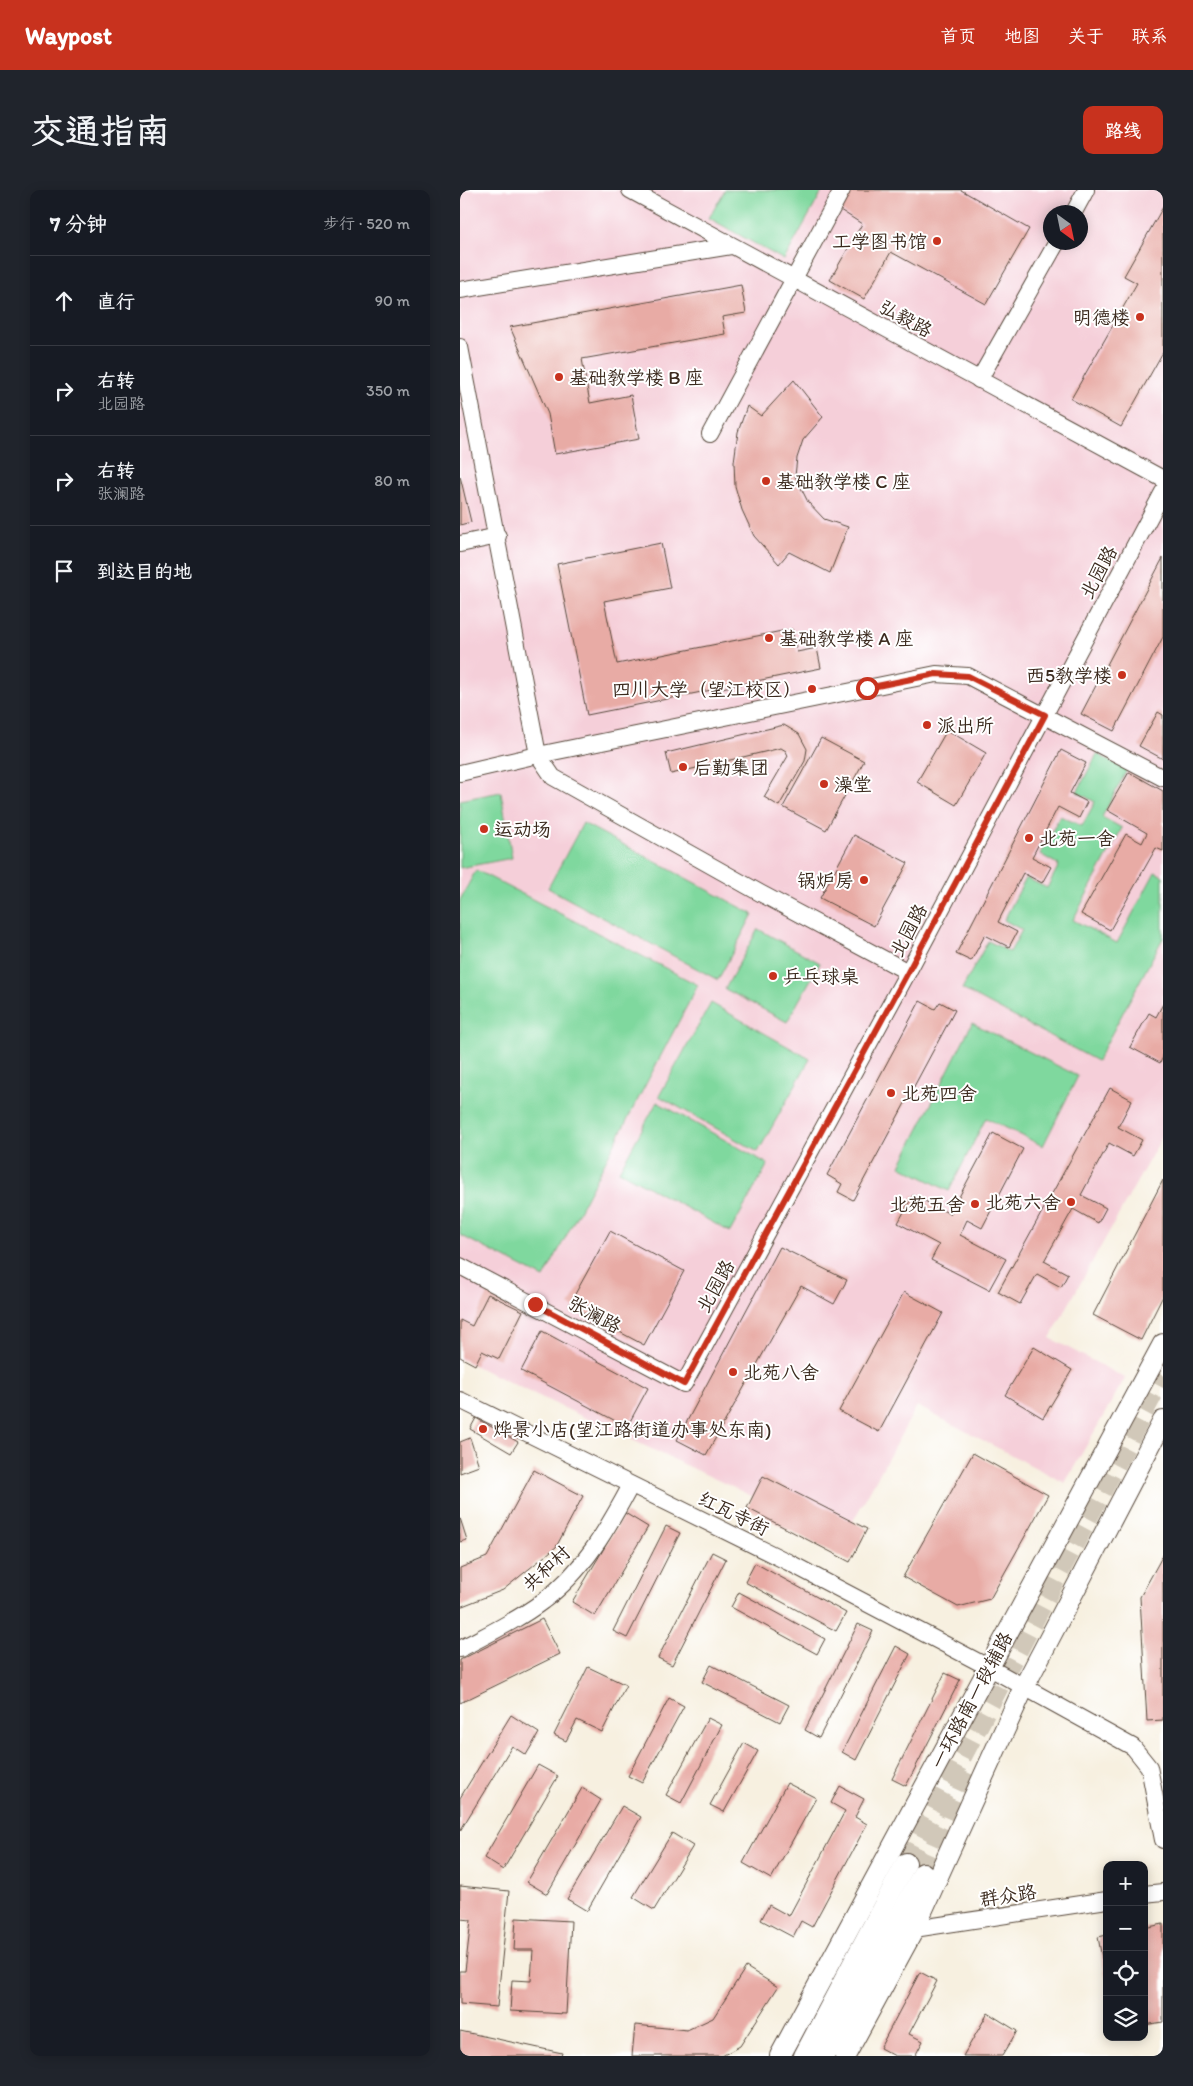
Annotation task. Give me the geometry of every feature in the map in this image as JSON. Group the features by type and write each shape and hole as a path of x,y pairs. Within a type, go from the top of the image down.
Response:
{"main road":[{"name":"一环路南一段辅路","path":"780,2056 1163,1344"},
{"path":"845,2056 914,1929 1024,1687 1163,1421"},
{"path":"804,2056 914,1868 824,2056"}],"street":[{"name":"弘毅路","path":"630,190 1163,479"},
{"path":"710,434 842,190"},
{"path":"1078,205 1086,190"},
{"path":"460,290 731,246"},
{"path":"979,380 1052,250"},
{"path":"460,347 498,536 538,755 553,777 760,893 908,972"},
{"name":"北园路","path":"684,1384 1045,715 1156,521 1163,492"},
{"path":"460,544 498,536"},
{"path":"460,773 538,755 936,674 968,676 1163,778"},
{"name":"张澜路","path":"460,1266 684,1384"},
{"name":"红瓦寺街","path":"460,1400 788,1562 1134,1747 1149,1767 1163,1840"},
{"name":"共和村","path":"460,1649 544,1601 570,1577 594,1549 630,1485"},
{"path":"1148,1894 1163,1892"},
{"name":"群众路","path":"914,1929 1103,1901"}],"shaded area":[{"name":"四川大学（望江校区）","path":"460,190 1163,190 1163,1135 1050,1338 1125,1378 1065,1483 917,1406 843,1539 460,1359"}],"green space":[{"path":"725,190 823,190 784,260 709,218"},
{"path":"1097,754 1127,770 1102,817 1122,828 1073,920 1117,943 1155,872 1163,876 1163,938 1097,1061 962,989 988,941 1010,952 1022,930 1004,920 1026,878 1047,888 1059,865 1040,854 1060,816 1082,826 1095,802 1077,792"},
{"name":"运动场","path":"501,792 512,858 460,868 460,800"},
{"name":"运动场","path":"583,823 753,914 718,980 548,888"},
{"name":"运动场","path":"476,870 698,985 544,1278 460,1235 460,900"},
{"name":"乒乓球桌","path":"758,929 820,963 787,1022 725,989"},
{"path":"711,1003 810,1059 758,1152 659,1096"},
{"path":"972,1023 1078,1076 1043,1146 986,1118 949,1191 900,1166"},
{"path":"657,1102 768,1164 730,1232 619,1171"}],"building":[{"name":"工学图书馆","path":"848,190 961,190 1029,229 986,304 891,252 864,299 830,280 862,224 837,208"},
{"name":"明德楼","path":"1163,207 1163,352 1121,427 1071,399 1137,283 1124,276"},
{"name":"基础教学楼 B 座","path":"741,285 746,313 722,317 725,334 582,359 590,403 631,395 639,439 555,454 548,414 510,327"},
{"name":"基础教学楼 C 座","path":"794,380 823,417 803,440 797,458 795,476 808,502 824,519 848,527 830,573 789,552 779,564 754,536 742,510 735,486 734,462 738,432 747,406 761,416"},
{"path":"460,476 471,522 460,525"},
{"name":"基础教学楼 A 座","path":"661,543 670,588 604,601 617,664 792,629 797,652 817,648 821,668 587,715 557,564"},
{"name":"西5教学楼","path":"1163,558 1163,637 1114,731 1081,714"},
{"name":"西5教学楼","path":"1158,712 1163,715 1163,759 1139,746"},
{"name":"后勤集团","path":"784,725 799,734 807,749 805,761 779,806 764,797 788,756 786,751 781,748 671,774 666,753"},
{"path":"947,730 986,753 956,805 917,782"},
{"name":"澡堂","path":"821,738 864,761 826,830 783,807"},
{"name":"北苑一舍","path":"1061,750 1086,763 1070,793 1087,802 1079,818 1058,807 1032,857 1051,867 1042,883 1023,873 998,922 1017,932 1009,947 985,935 971,961 956,954"},
{"path":"1129,772 1163,791 1163,851 1156,848 1110,930 1081,914 1126,834 1142,843 1147,833 1107,810"},
{"name":"锅炉房","path":"854,835 908,863 874,926 820,898"},
{"name":"北苑四舍","path":"920,1001 935,1009 940,1002 955,1010 853,1200 838,1192 842,1184 827,1175"},
{"path":"1163,1004 1163,1057 1160,1063 1130,1047 1149,1013 1156,1017"},
{"name":"北苑六舍","path":"1110,1088 1132,1100 1118,1127 1142,1140 1133,1156 1109,1143 1081,1195 1106,1208 1098,1223 1073,1209 1044,1261 1068,1274 1061,1287 1037,1274 1020,1304 998,1292"},
{"name":"北苑五舍","path":"993,1133 1023,1149 982,1228 967,1220 960,1235 1006,1259 989,1290 931,1260 939,1245 898,1223 913,1195 950,1214"},
{"path":"1163,1180 1163,1296 1141,1340 1093,1315"},
{"path":"610,1231 684,1271 644,1345 569,1305"},
{"name":"北苑八舍","path":"780,1247 847,1280 834,1304 801,1286 706,1455 677,1440"},
{"path":"904,1292 943,1313 879,1432 839,1411"},
{"path":"488,1294 523,1311 499,1359 482,1351 475,1365 460,1357 460,1320 472,1326"},
{"path":"542,1331 648,1388 627,1427 521,1371"},
{"path":"1034,1347 1072,1370 1043,1418 1005,1395"},
{"path":"476,1418 518,1442 511,1453 470,1429"},
{"path":"470,1438 479,1466 460,1473 460,1442"},
{"path":"973,1453 1048,1495 990,1599 958,1607 903,1577"},
{"path":"534,1470 583,1496 556,1547 503,1590 460,1607 460,1568 487,1557"},
{"path":"763,1476 867,1529 850,1562 747,1508"},
{"path":"625,1513 648,1527 595,1616 572,1602"},
{"path":"460,1518 467,1540 460,1542"},
{"path":"666,1526 680,1533 627,1638 613,1631"},
{"path":"712,1552 726,1559 672,1665 658,1658"},
{"path":"1163,1555 1163,1720 1147,1721 1140,1597"},
{"path":"755,1563 846,1613 836,1631 745,1582"},
{"path":"739,1592 825,1639 817,1654 731,1607"},
{"path":"542,1619 560,1654 460,1703 460,1660"},
{"path":"858,1624 873,1631 819,1738 805,1730"},
{"path":"896,1646 910,1654 856,1760 842,1752"},
{"path":"711,1665 789,1705 780,1722 702,1682"},
{"path":"588,1667 626,1685 602,1732 577,1720 566,1741 554,1735"},
{"path":"945,1673 960,1680 906,1786 892,1779"},
{"path":"669,1698 684,1706 642,1783 628,1776"},
{"path":"511,1715 539,1733 526,1755 512,1746 460,1831 460,1798"},
{"path":"708,1718 722,1725 681,1803 666,1795"},
{"path":"744,1743 758,1751 724,1812 710,1805"},
{"path":"538,1765 558,1776 503,1870 484,1858"},
{"path":"787,1783 816,1798 771,1879 743,1863"},
{"path":"840,1786 864,1799 855,1817 867,1824 812,1927 801,1921 793,1937 761,1920 769,1905 789,1916 845,1811 831,1803"},
{"path":"582,1788 601,1800 547,1894 527,1882"},
{"path":"622,1806 641,1817 587,1911 567,1899"},
{"path":"672,1833 693,1846 654,1910 633,1897"},
{"path":"460,1886 509,1891 497,2007 460,2004 460,1971 465,1971 471,1920 460,1919"},
{"path":"516,1918 571,1921 566,2014 510,2011 512,1980 531,1981 533,1950 514,1950"},
{"path":"1163,1924 1163,2022 1148,2024 1148,1951 1148,1927"},
{"path":"1103,1936 1103,1963 1098,1937"},
{"path":"746,1967 778,1987 740,2046 722,2056 632,2056 635,2025 687,2030 713,2018"},
{"path":"920,1972 937,1981 909,2034 923,2041 915,2056 895,2056 880,2048"},
{"path":"988,2013 1017,2031 1002,2056 963,2056"},
{"path":"460,2031 562,2053 561,2056 460,2056"}],"tunnel":[{"path":"906,1863 1163,1375"},
{"path":"923,1873 969,1770"}],"place":[{"name":"工学图书馆","path":"937,241"},
{"name":"明德楼","path":"1140,317"},
{"name":"基础教学楼 B 座","path":"559,377"},
{"name":"基础教学楼 C 座","path":"766,481"},
{"name":"基础教学楼 A 座","path":"769,638"},
{"name":"西5教学楼","path":"1122,675"},
{"name":"四川大学（望江校区）","path":"812,689"},
{"name":"派出所","path":"927,725"},
{"name":"后勤集团","path":"683,767"},
{"name":"澡堂","path":"824,784"},
{"name":"运动场","path":"484,829"},
{"name":"北苑一舍","path":"1029,838"},
{"name":"锅炉房","path":"864,880"},
{"name":"乒乓球桌","path":"773,976"},
{"name":"北苑四舍","path":"891,1093"},
{"name":"北苑六舍","path":"1071,1202"},
{"name":"北苑五舍","path":"975,1204"},
{"name":"北苑八舍","path":"733,1372"},
{"name":"烨景小店(望江路街道办事处东南)","path":"483,1429"}],"route":[{"path":"535,1304 684,1384 1045,715 968,676 936,674 867,688"}]}
